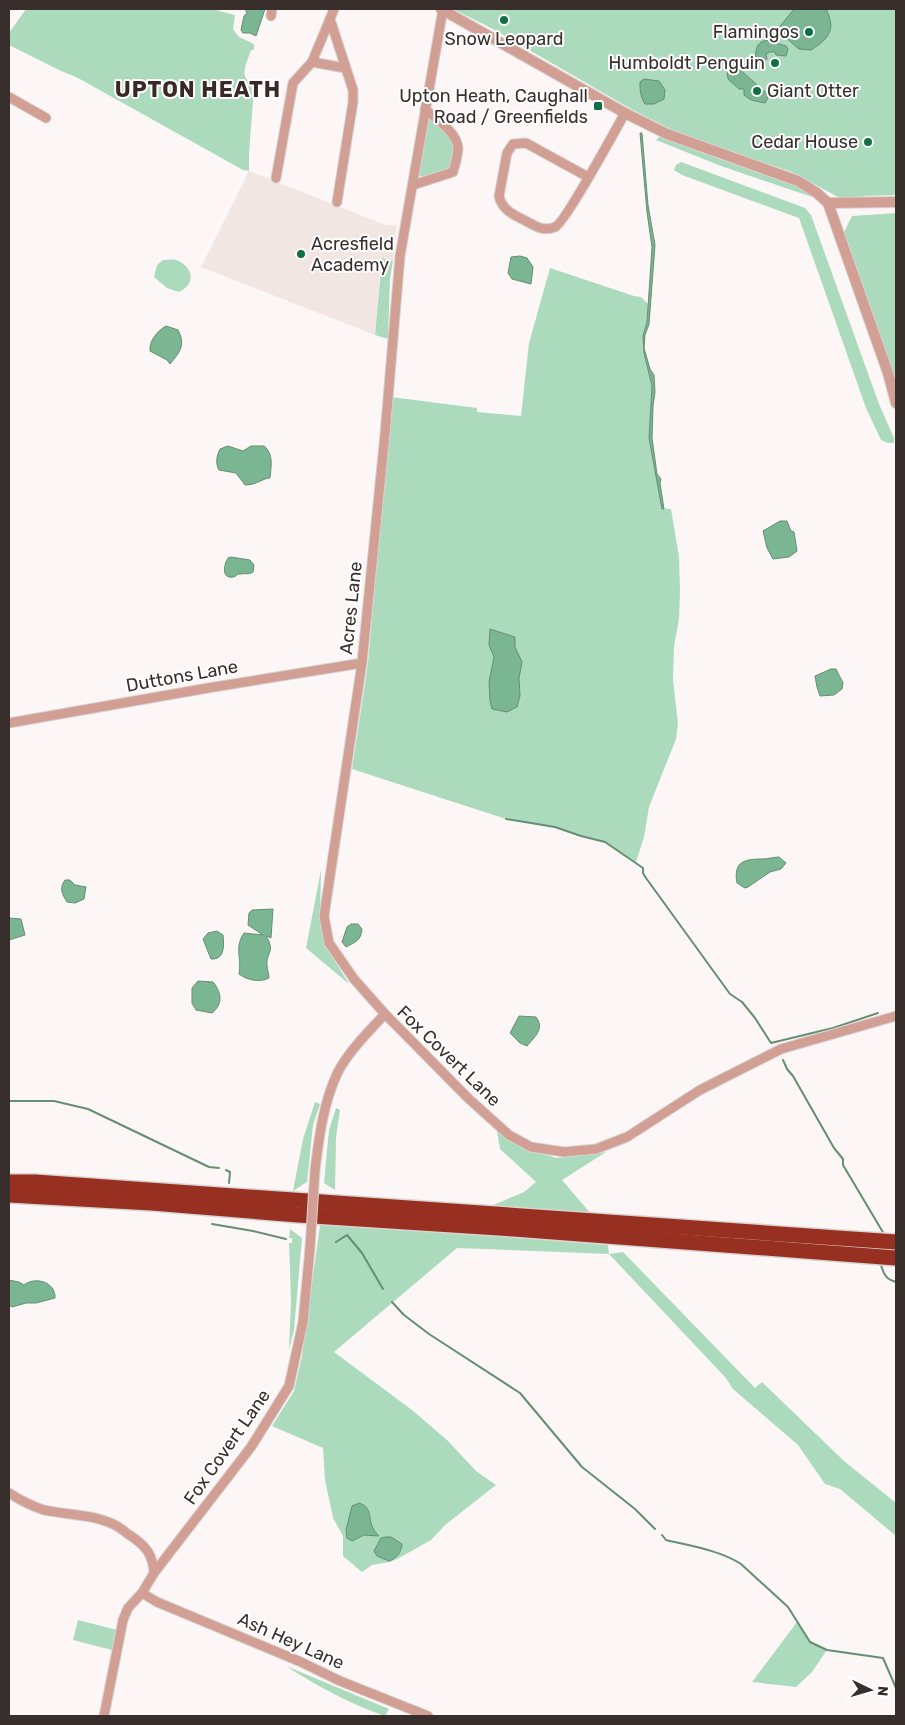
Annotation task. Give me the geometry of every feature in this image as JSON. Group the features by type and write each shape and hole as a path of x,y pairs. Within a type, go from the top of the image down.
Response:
{"highway":[{"path":"9,1182 896,1242"},
{"path":"9,1195 152,1202 298,1215 514,1229 896,1258"}],"street":[{"path":"276,178 293,83 312,62 334,9"},
{"path":"442,9 625,113 666,134 798,181 816,193 828,204 888,373 896,402"},
{"name":"Acres Lane","path":"385,1014 354,979 329,943 324,916 362,663 384,444 400,256 442,9"},
{"path":"330,18 353,90 353,102 337,202"},
{"path":"312,62 345,68"},
{"path":"9,97 46,118"},
{"path":"413,185 452,172 457,158 456,140 425,109"},
{"path":"588,177 526,143 513,144 507,153 499,196 505,209 540,229 556,227 562,221 588,177 625,113"},
{"path":"828,204 896,202"},
{"name":"Duttons Lane","path":"9,723 362,663"},
{"name":"Fox Covert Lane","path":"104,1716 123,1620 128,1608 142,1593 154,1574 250,1447 289,1386 303,1322 315,1170 321,1123 338,1073 360,1040 385,1014 469,1099 509,1134 531,1147 564,1152 596,1149 627,1137 700,1090 781,1049 896,1016"},
{"path":"9,1493 42,1509 88,1517 115,1525 138,1541 148,1551 154,1562 154,1574"},
{"name":"Ash Hey Lane","path":"142,1593 157,1602 301,1662 340,1681 428,1716"}],"shaded area":[{"path":"26,9 212,9 235,15 233,29 239,37 254,44 254,50 251,50 245,69 246,78 253,82 254,88 249,171 243,170 78,78 9,45 9,33"},
{"path":"245,9 265,9 256,36 250,33 243,33 241,30 244,16 247,13"},
{"path":"453,9 896,9 896,195 863,196 863,199 846,200 792,172 688,138 631,109 491,28"},
{"name":"Flamingos","path":"794,9 826,9 829,16 831,28 827,37 811,50 799,49 777,30"},
{"path":"767,40 786,46 788,49 786,56 770,52 766,54 767,59 765,61 760,61 756,65 757,46"},
{"path":"736,66 766,93 768,98 765,103 751,100 744,95 744,89 739,89 728,79 727,73"},
{"path":"644,79 659,81 665,90 664,99 654,104 645,104 640,88 640,82"},
{"path":"433,119 452,138 454,149 450,168 423,178 419,175 418,170 428,120"},
{"path":"640,133 642,133 648,205 655,245 649,324 645,335 644,348 650,369 654,375 655,392 652,438 657,474 661,479 664,509 662,509 649,438 652,386 644,353 643,336 647,322 652,247"},
{"path":"659,137 797,185 818,199 721,166 656,140"},
{"path":"681,162 805,208 811,215 879,404 894,438 894,443 881,440 866,408 799,218 682,175 674,170 676,165"},
{"name":"Acresfield Academy","path":"249,171 386,225 397,225 393,261 381,259 375,335 201,267"},
{"path":"896,213 896,387 844,232 852,216"},
{"path":"520,256 527,258 533,267 531,284 512,279 508,273 511,257"},
{"path":"382,258 393,261 390,279 388,339 375,335"},
{"path":"163,260 176,260 186,266 191,275 189,284 185,289 179,292 167,288 154,277 157,265"},
{"path":"550,268 641,297 648,304 647,322 643,336 644,353 652,386 649,438 662,508 671,509 679,557 679,619 674,646 673,680 678,723 676,739 649,807 644,837 636,862 605,842 555,827 506,819 352,769 368,663 391,397 477,408 477,412 521,416 529,343"},
{"path":"166,326 178,330 182,340 179,352 170,364 167,360 150,351 154,337"},
{"path":"228,446 243,451 251,446 264,446 271,457 270,478 245,485 236,473 219,470 217,456 220,449"},
{"path":"780,521 787,521 791,531 794,532 797,551 789,557 773,559 767,548 763,531"},
{"path":"228,558 250,560 254,565 253,572 238,574 233,577 227,576 225,564"},
{"path":"490,629 515,637 515,647 522,662 519,678 520,696 517,707 507,712 492,709 490,701 489,682 494,657 489,645"},
{"path":"831,669 836,669 843,683 842,689 834,695 820,696 815,676"},
{"path":"779,857 786,863 781,869 770,872 745,888 737,883 737,870 742,863 751,860"},
{"path":"321,870 320,924 327,948 349,984 306,948"},
{"path":"65,880 70,880 75,885 86,887 84,899 75,903 67,902 62,891"},
{"path":"273,909 271,938 266,936 270,945 267,961 269,978 257,981 246,978 239,974 239,943 244,933 263,935 248,925 249,913 252,910"},
{"path":"9,918 21,919 25,935 9,940"},
{"path":"351,924 358,924 362,929 357,941 346,947 342,942 347,927"},
{"path":"217,931 223,935 223,951 216,959 211,959 203,939 208,933"},
{"path":"198,981 213,982 220,994 220,1002 212,1013 196,1010 192,1003 192,988"},
{"path":"519,1016 536,1017 539,1021 538,1032 527,1046 520,1043 510,1033"},
{"path":"315,1102 320,1104 313,1125 307,1182 293,1191 303,1139"},
{"path":"336,1108 340,1110 336,1137 335,1190 324,1183 329,1130"},
{"path":"497,1131 526,1148 556,1158 606,1152 562,1180 592,1215 491,1206 524,1192 536,1182 500,1149"},
{"path":"320,1225 392,1228 608,1245 609,1254 457,1248 334,1352 412,1410 447,1440 476,1471 496,1485 445,1525 431,1540 399,1558 390,1562 372,1565 362,1572 343,1556 343,1536 333,1518 325,1480 323,1448 272,1426 294,1391 302,1356"},
{"path":"290,1229 302,1238 294,1330 289,1350 291,1300 289,1243 292,1243 292,1238 289,1238"},
{"path":"623,1252 755,1388 762,1382 844,1461 896,1503 896,1536 840,1489 825,1484 798,1445 733,1389 725,1377 609,1254"},
{"path":"9,1280 24,1285 34,1281 44,1282 52,1288 55,1298 12,1307 9,1305"},
{"path":"359,1503 367,1508 372,1526 379,1536 364,1535 352,1541 347,1538 346,1530 352,1506"},
{"path":"391,1537 402,1544 398,1555 389,1561 377,1556 374,1551 381,1538"},
{"path":"78,1620 117,1630 112,1650 73,1640"},
{"path":"797,1622 810,1642 827,1650 812,1672 796,1687 752,1682"},
{"path":"286,1666 389,1709 385,1716 359,1706"}],"waterway":[{"path":"506,819 555,827 605,842 643,868 646,878 730,994 742,1002 771,1043 833,1028 878,1013"},
{"path":"783,1060 834,1148 843,1159 843,1165 884,1234"},
{"path":"9,1101 54,1101 88,1109 209,1167 219,1168"},
{"path":"226,1170 230,1172 229,1183"},
{"path":"212,1224 286,1239"},
{"path":"336,1242 347,1235 362,1253 383,1289"},
{"path":"881,1265 886,1276 896,1282"},
{"path":"392,1302 404,1315 429,1334 520,1393 582,1467 635,1509 655,1529"},
{"path":"662,1535 666,1540 714,1552 741,1564 788,1607 810,1642 827,1650 883,1658 896,1688"}],"place":[{"name":"Snow Leopard","path":"504,20"},
{"name":"Flamingos","path":"809,32"},
{"name":"Humboldt Penguin","path":"775,63"},
{"name":"Giant Otter","path":"757,91"},
{"name":"Upton Heath, Caughall Road / Greenfields","path":"598,106"},
{"name":"Cedar House","path":"868,142"},
{"name":"Acresfield Academy","path":"301,254"}],"district":[{"name":"UPTON HEATH","path":"198,89"}]}
